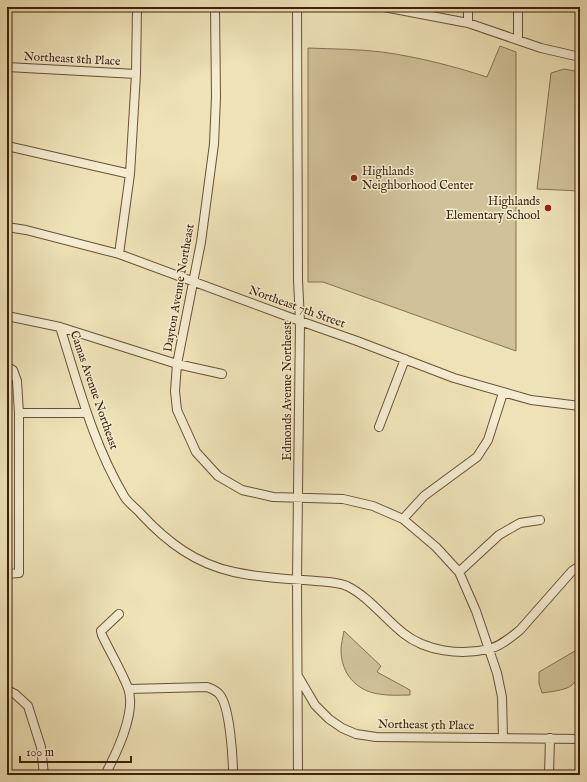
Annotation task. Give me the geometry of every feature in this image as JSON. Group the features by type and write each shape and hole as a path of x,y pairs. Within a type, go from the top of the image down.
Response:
{"street":[{"path":"119,254 130,174 136,74 137,7"},
{"name":"Dayton Avenue Northeast","path":"215,7 216,97 214,144 201,242 177,364 175,391 177,410 196,452 218,476 242,490 273,497 344,499 373,506 403,519 436,547 459,572 476,611 497,673 502,697 503,738"},
{"name":"Edmonds Avenue Northeast","path":"297,7 298,276 300,321 297,579 298,775"},
{"path":"384,7 468,24 541,48 580,57"},
{"path":"468,7 468,24"},
{"path":"518,7 518,40"},
{"name":"Northeast 8th Place","path":"7,67 136,74"},
{"path":"7,146 130,174"},
{"name":"Northeast 7th Street","path":"7,228 26,230 119,254 300,321 357,340 454,378 531,400 580,406"},
{"path":"7,316 60,327 177,364 222,374"},
{"name":"Camas Avenue Northeast","path":"60,327 87,413 106,460 125,497 157,531 181,550 200,561 225,570 254,577 297,579 346,585 364,597 404,634 429,646 459,652 488,649 504,642 520,630 572,571 580,566"},
{"path":"379,428 405,359"},
{"path":"7,367 14,370 18,381 19,413 19,573 7,574"},
{"path":"403,519 424,496 477,457 488,440 503,393"},
{"path":"19,413 87,413"},
{"path":"459,572 499,535 520,523 540,520"},
{"path":"105,775 116,754 130,711 129,689 101,631 119,614"},
{"name":"Northeast 5th Place","path":"298,675 315,705 329,719 342,728 356,734 376,737 580,739"},
{"path":"129,689 207,687 215,690 224,701 232,747 233,775"},
{"path":"7,690 15,694 28,706 41,747 44,775"},
{"path":"549,775 550,738"}],"shaded area":[{"path":"500,46 516,52 516,351 323,282 308,282 308,48 364,50 409,56 487,77"},
{"path":"564,69 580,72 580,191 537,189 551,73"},
{"path":"344,631 381,666 377,672 410,690 410,695 387,695 371,692 363,689 351,680 342,658 341,648"},
{"path":"580,648 578,676 572,685 557,691 542,693 539,683 539,672"}],"place":[{"name":"Highlands Neighborhood Center","path":"354,178"},
{"name":"Highlands Elementary School","path":"548,208"}]}
